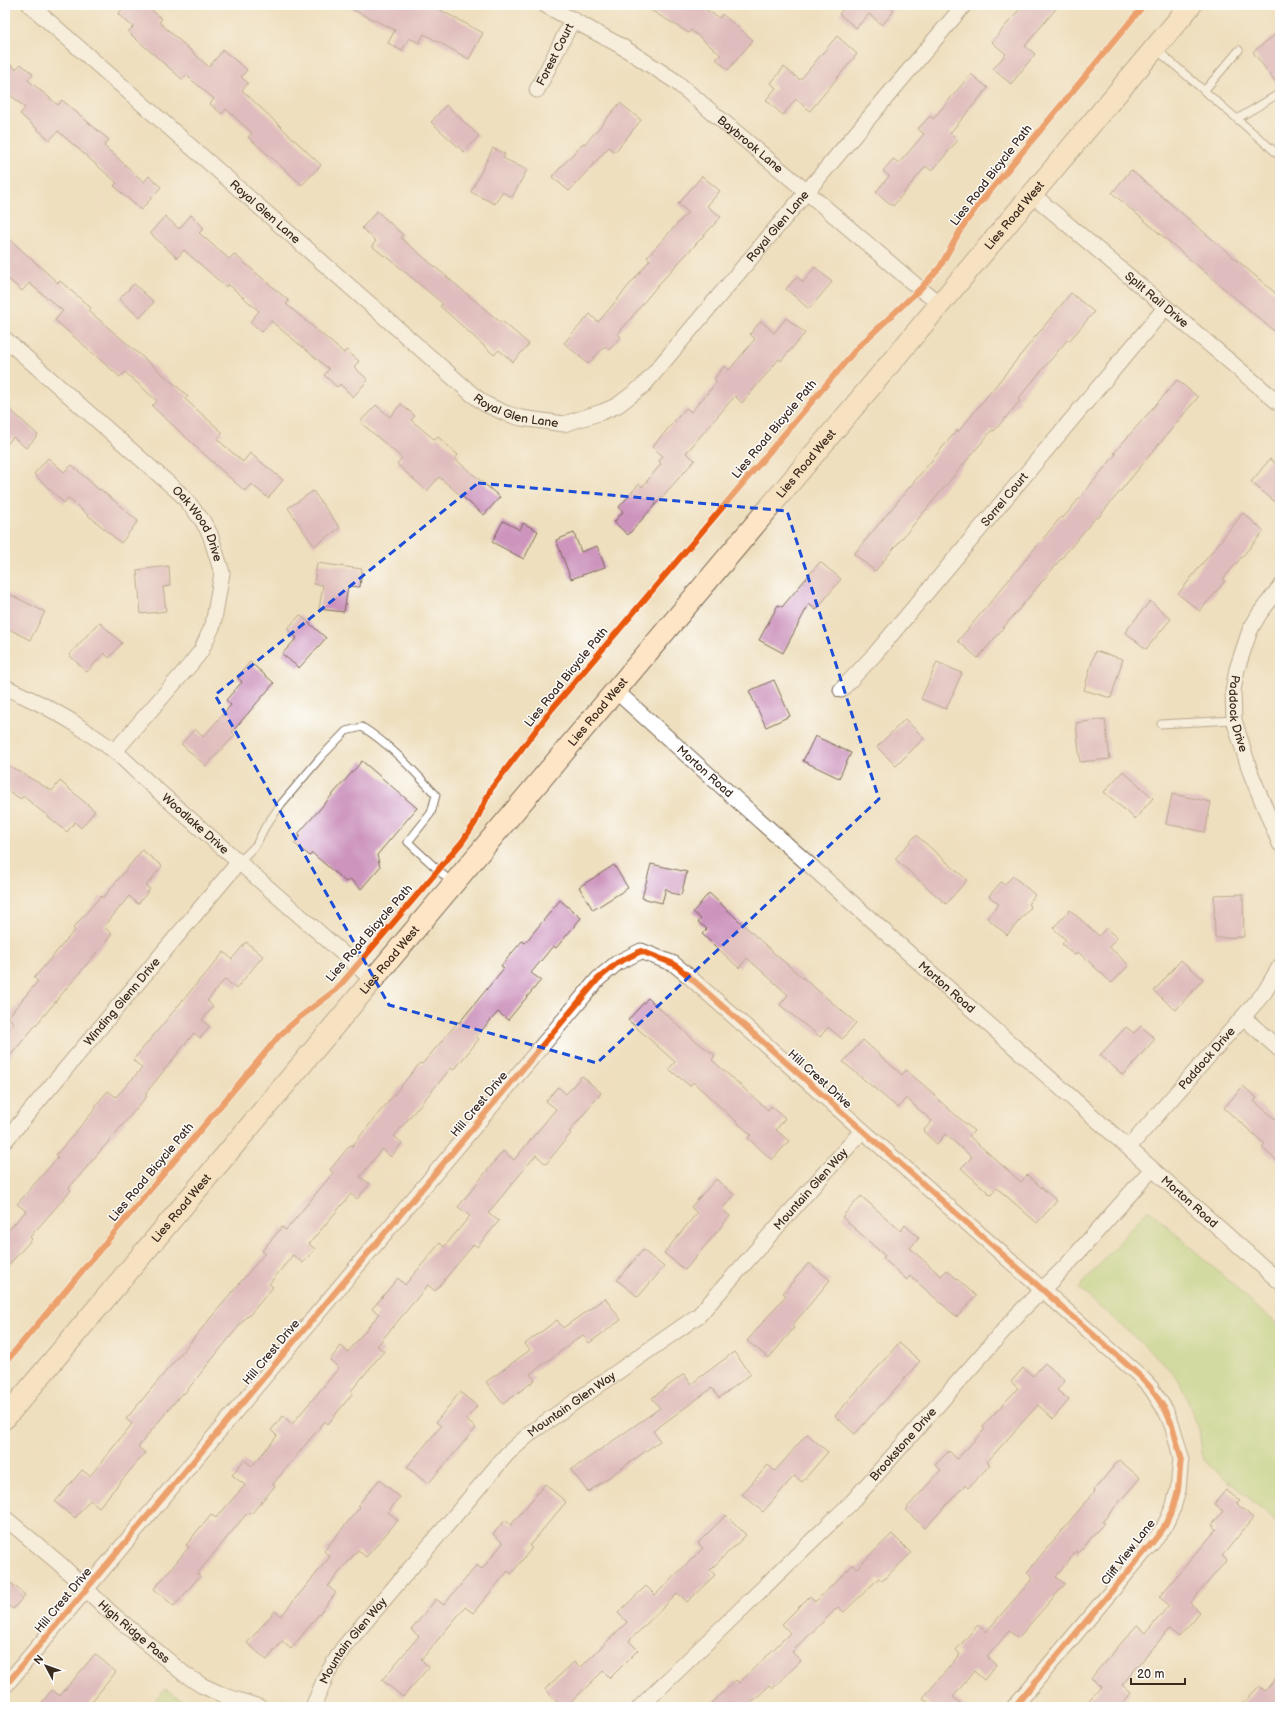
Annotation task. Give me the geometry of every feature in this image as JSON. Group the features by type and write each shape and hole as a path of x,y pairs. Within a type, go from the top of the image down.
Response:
{"street":[{"name":"Royal Glen Lane","path":"30,5 472,394 485,404 505,413 521,418 564,424 602,412 632,396 644,385 964,5"},
{"name":"Baybrook Lane","path":"545,5 621,46 675,81 920,289 941,304"},
{"name":"Lies Road West","path":"5,1418 1191,5"},
{"name":"Forest Court","path":"537,90 573,19"},
{"name":"Split Rail Drive","path":"1033,195 1280,404"},
{"name":"Sorrel Court","path":"841,690 875,654 1165,308"},
{"name":"Oak Wood Drive","path":"5,339 183,496 202,520 210,534 222,573 213,626 201,651 115,751"},
{"name":"Paddock Drive","path":"1280,587 1260,613 1244,647 1237,669 1233,691 1234,720 1251,774 1280,844"},
{"name":"Woodlake Drive","path":"5,687 43,705 71,721 115,751 373,980"},
{"name":"Morton Road","path":"616,691 913,958 1129,1147 1280,1282"},
{"name":"Winding Glenn Drive","path":"5,1141 239,862"},
{"name":"Hill Crest Drive","path":"5,1686 598,979 617,963 641,951 674,964 691,978 1042,1290"},
{"name":"Paddock Drive","path":"1129,1147 1264,993 1280,966"},
{"path":"1243,1017 1280,1050"},
{"name":"Mountain Glen Way","path":"313,1707 326,1676 343,1648 507,1454 533,1431 699,1315 862,1131"},
{"name":"Brookstone Drive","path":"640,1707 852,1502 1019,1313 1067,1265 1152,1169"},
{"name":"Cliff View Lane","path":"1014,1707 1162,1528 1175,1502 1178,1490 1181,1456 1172,1425 1159,1399 1151,1388 1042,1290"},
{"name":"High Ridge Pass","path":"5,1518 60,1564 86,1589 183,1673 201,1685 225,1696 259,1707"}],"lane":[{"path":"1155,48 1280,156"},
{"path":"1204,91 1239,50"},
{"path":"1237,119 1280,93"},
{"path":"1161,724 1234,720"},
{"path":"239,862 256,845 265,827 282,803 320,758 346,731 362,727 374,735 419,776 436,795 431,813 408,842 453,884"}],"highlighted area":[{"path":"478,483 787,511 879,799 597,1063 389,1005 215,695"}],"green space":[{"path":"1148,1209 1280,1327 1280,1524 1203,1460 1199,1429 1180,1382 1165,1364 1079,1288"},
{"path":"165,1689 193,1707 150,1707"}],"building":[{"path":"126,5 146,5 162,19 159,22 209,67 223,50 247,70 241,77 248,83 242,90 321,165 302,185 248,137 252,133 226,109 222,114 210,104 214,99 186,75 182,79 128,32 133,27 118,14"},
{"path":"343,5 431,5 483,33 469,59 424,34 419,43 409,38 402,51 388,43 395,30"},
{"path":"642,5 698,5 720,18 722,14 753,40 728,70 716,59 721,55 691,30 689,33"},
{"path":"846,5 887,5 894,11 882,25 869,14 856,28 839,14"},
{"path":"1023,5 1059,5 1025,46 1035,54 1011,84 993,69 1006,54 992,42"},
{"path":"1280,31 1280,88 1253,52"},
{"path":"837,36 857,54 810,111 796,99 783,115 766,100 776,88 771,83 784,67 800,80"},
{"path":"5,59 16,69 21,64 33,74 28,80 58,105 62,100 109,140 104,146 144,182 149,176 161,187 141,210 114,186 117,183 58,131 50,140 20,114 25,108 5,90"},
{"path":"971,74 988,88 950,133 958,140 932,171 926,166 893,206 876,192 889,176 883,171 893,159 899,163 924,134 918,129 930,116 933,119"},
{"path":"620,103 641,120 615,152 609,147 569,191 552,177 583,143 585,144"},
{"path":"446,105 479,136 464,152 431,122"},
{"path":"493,148 505,154 503,158 527,170 512,197 502,192 495,204 471,192"},
{"path":"1131,170 1280,297 1280,336 1112,193"},
{"path":"702,176 720,191 707,206 721,217 658,285 618,334 621,337 609,350 605,346 588,364 564,343 590,314 598,322 650,260 647,257 688,212 678,204"},
{"path":"377,211 403,235 401,238 500,322 502,321 529,344 513,362 499,350 494,355 440,306 443,304 385,255 384,256 372,246 376,241 362,228"},
{"path":"191,215 204,228 199,233 229,259 234,254 289,301 286,304 344,353 346,350 359,361 354,367 368,380 353,397 340,384 337,387 324,375 329,369 271,321 262,332 250,322 259,311 228,284 226,287 184,250 177,258 150,233 165,216 179,229"},
{"path":"5,235 58,283 60,281 91,308 89,311 188,396 185,399 223,433 217,439 243,462 250,453 283,480 268,498 251,484 245,491 152,406 157,401 125,372 120,377 55,320 63,311 29,283 22,291 5,276"},
{"path":"815,267 832,282 809,309 786,289 797,277 803,282"},
{"path":"134,284 154,302 140,318 119,299"},
{"path":"1071,293 1094,312 1069,341 1068,339 1018,399 1020,401 994,431 992,430 875,571 854,554 957,430 958,432"},
{"path":"786,318 805,333 781,361 779,359 742,403 735,396 686,453 695,460 628,535 614,522 623,512 619,507 639,484 642,487 661,464 659,461 663,456 652,447 686,408 691,412 717,382 714,379 724,366 729,370 755,339 750,334 761,321 774,333"},
{"path":"1177,380 1198,397 1098,518 1096,517 978,658 958,641 1061,517 1063,518 1116,454 1114,453"},
{"path":"401,404 415,416 411,420 435,440 438,437 458,455 455,459 500,497 484,515 439,477 427,491 397,464 402,458 360,422 376,405 390,417"},
{"path":"5,405 38,435 26,448 13,437 5,447"},
{"path":"48,458 64,472 72,465 99,490 100,489 138,521 121,543 68,498 64,503 34,474"},
{"path":"1270,459 1280,467 1280,506 1251,482"},
{"path":"313,491 340,528 314,546 288,508"},
{"path":"1243,513 1264,531 1223,579 1225,581 1200,611 1178,594"},
{"path":"503,521 520,530 523,523 538,531 524,559 492,542"},
{"path":"574,533 581,552 597,546 605,567 571,579 556,540"},
{"path":"820,562 841,579 816,610 809,604 783,653 759,640 778,605 782,607"},
{"path":"317,563 362,569 360,587 348,586 344,612 319,609 323,585 314,584"},
{"path":"169,566 170,586 163,587 166,611 141,614 137,570"},
{"path":"5,592 45,612 30,640 5,627"},
{"path":"1150,601 1171,619 1146,649 1125,632"},
{"path":"300,615 326,638 299,668 282,654 297,638 287,629"},
{"path":"99,622 122,643 109,658 104,653 87,672 69,655"},
{"path":"1095,651 1123,659 1111,698 1084,690"},
{"path":"250,662 274,683 232,732 235,735 206,766 181,744 195,729 203,737 231,705 226,700 242,682 237,677"},
{"path":"937,662 962,673 946,709 921,699"},
{"path":"774,680 790,716 766,727 749,691"},
{"path":"905,719 924,738 896,766 877,747"},
{"path":"1105,719 1110,759 1080,762 1076,723"},
{"path":"815,736 851,753 839,778 803,761"},
{"path":"362,761 417,808 377,855 380,867 361,889 350,879 346,882 312,853 310,856 294,843 300,836 298,834"},
{"path":"5,763 52,791 60,781 95,811 81,828 75,822 67,832 23,796 21,799 5,789"},
{"path":"1123,771 1153,798 1135,819 1104,792"},
{"path":"1172,794 1211,802 1205,832 1166,824"},
{"path":"916,835 967,880 946,904 895,859"},
{"path":"142,850 162,866 146,886 150,889 138,904 129,896 104,927 112,934 5,1062 5,1034 14,1023 8,1017 38,981 34,978 75,930 73,928 101,896 103,898"},
{"path":"651,864 687,872 681,895 671,893 666,888 662,903 642,898"},
{"path":"614,865 628,888 593,910 579,887"},
{"path":"1013,876 1035,895 1028,904 1031,907 1007,935 987,918 999,904 989,896 1001,882 1004,885"},
{"path":"709,893 775,954 856,1023 842,1039 828,1027 820,1037 780,1005 788,995 747,958 739,968 702,934 707,929 698,922 701,919 693,912"},
{"path":"1243,894 1244,937 1215,938 1214,895"},
{"path":"560,900 581,918 556,948 553,946 531,973 541,980 508,1020 498,1012 476,1037 479,1039 454,1070 451,1068 394,1136 402,1143 391,1157 382,1149 360,1177 370,1184 357,1199 351,1194 309,1244 315,1249 303,1263 293,1255 269,1284 273,1287 138,1447 145,1453 99,1507 90,1500 75,1518 55,1502 82,1470 90,1476 132,1424 126,1419 265,1253 262,1251 282,1227 286,1230 333,1173 330,1170 350,1145 352,1146 420,1063 422,1064 458,1022 459,1023 504,968 501,966 522,941 525,943"},
{"path":"1070,910 1099,936 1106,928 1117,938 1109,947 1129,965 1112,983 1078,952 1074,955 1062,944 1066,940 1053,928"},
{"path":"246,942 263,956 236,989 225,979 207,1001 213,1006 202,1020 210,1027 200,1038 194,1033 145,1094 147,1096 69,1188 71,1190 30,1237 32,1239 5,1269 5,1234 26,1211 17,1204 58,1157 56,1155 97,1107 95,1106 108,1091 116,1097 142,1068 133,1060 203,976 224,952 232,959"},
{"path":"1181,960 1203,979 1176,1010 1154,991"},
{"path":"648,998 693,1039 715,1055 712,1060 768,1110 771,1106 785,1118 776,1130 789,1141 772,1160 748,1138 751,1135 693,1082 690,1086 669,1069 675,1062 628,1020"},
{"path":"1141,1026 1155,1039 1123,1075 1100,1055 1126,1027 1134,1033"},
{"path":"863,1040 902,1075 906,1070 935,1095 934,1096 974,1131 969,1136 1021,1182 1027,1175 1057,1201 1037,1223 997,1188 991,1195 961,1168 972,1157 945,1134 937,1144 923,1131 932,1121 906,1098 898,1108 843,1062"},
{"path":"582,1076 601,1093 569,1132 571,1133 546,1164 536,1155 488,1213 499,1221 477,1247 474,1244 435,1291 428,1285 377,1346 384,1351 351,1391 353,1393 328,1424 325,1421 273,1484 275,1486 251,1514 248,1512 197,1574 200,1576 174,1606 154,1589 189,1547 186,1545 211,1514 216,1518 245,1485 232,1475 244,1460 252,1466 277,1436 271,1430 283,1416 292,1424 339,1368 330,1360 341,1346 348,1352 379,1314 372,1309 398,1278 405,1285 440,1243 444,1247 470,1216 458,1207 503,1151 514,1160 556,1109 546,1101 558,1087 566,1094"},
{"path":"1243,1086 1257,1098 1254,1101 1280,1123 1280,1163 1262,1148 1265,1144 1224,1108"},
{"path":"716,1179 734,1195 722,1209 730,1216 685,1270 664,1253 697,1213 691,1207"},
{"path":"861,1196 901,1231 905,1225 919,1238 910,1248 941,1276 947,1270 976,1296 957,1317 910,1276 907,1280 883,1258 885,1256 842,1217"},
{"path":"643,1250 664,1267 638,1297 617,1280"},
{"path":"809,1263 830,1280 792,1326 794,1328 769,1358 747,1341 786,1295 783,1293"},
{"path":"605,1298 621,1320 589,1343 583,1335 530,1374 535,1380 503,1404 486,1382 530,1350 525,1344 557,1320 563,1328"},
{"path":"899,1343 920,1361 855,1434 835,1416"},
{"path":"734,1352 751,1374 719,1398 712,1388 653,1431 660,1441 588,1492 571,1470 660,1408 652,1398 684,1374 691,1384"},
{"path":"1045,1363 1065,1381 1057,1390 1069,1400 1053,1419 1038,1405 987,1462 990,1465 968,1488 965,1485 925,1528 905,1510 941,1470 935,1465 949,1451 957,1459 985,1429 982,1427 1018,1388 1011,1382 1023,1368 1033,1376"},
{"path":"460,1392 477,1406 466,1420 476,1428 428,1484 407,1467 441,1426 436,1422"},
{"path":"807,1434 828,1452 802,1482 794,1476 763,1512 742,1494 768,1465 775,1471"},
{"path":"1119,1460 1140,1478 1102,1522 1104,1523 1078,1553 1076,1551 1056,1577 1065,1584 1018,1638 1009,1631 987,1657 996,1665 984,1680 974,1671 953,1697 965,1707 933,1707 923,1698 960,1654 956,1650 978,1625 986,1632 1033,1578 1027,1572"},
{"path":"379,1480 400,1497 388,1512 398,1520 366,1557 358,1550 328,1586 336,1593 291,1649 282,1641 267,1660 247,1643 275,1611 281,1616 330,1557 324,1551 360,1507 358,1505"},
{"path":"545,1484 566,1502 529,1546 532,1548 511,1574 508,1571 473,1613 465,1607 421,1660 429,1667 403,1697 382,1680 419,1636 411,1630 436,1599 444,1605 477,1565 482,1569 503,1543 493,1534 505,1520 511,1525"},
{"path":"1226,1490 1240,1501 1237,1504 1253,1518 1222,1556 1227,1560 1190,1603 1200,1612 1179,1637 1169,1629 1122,1685 1131,1693 1120,1707 1083,1707 1101,1687 1091,1678 1137,1625 1146,1633 1169,1605 1159,1597 1217,1529 1212,1525 1223,1511 1214,1504"},
{"path":"726,1515 746,1535 710,1570 715,1575 687,1602 678,1593 629,1641 638,1650 610,1678 603,1671 566,1707 562,1707 545,1689 574,1662 580,1668 627,1622 618,1613 646,1586 655,1595 703,1548 698,1543"},
{"path":"892,1534 911,1553 882,1581 879,1578 844,1612 838,1607 792,1652 801,1661 773,1688 770,1685 747,1707 708,1707 736,1680 739,1683 790,1633 782,1624 810,1596 815,1602 853,1565 857,1568"},
{"path":"11,1583 25,1595 13,1609 5,1603 5,1592"},
{"path":"95,1654 116,1672 87,1707 38,1707 52,1690 60,1696"},
{"path":"1280,1673 1280,1702 1276,1707 1240,1707 1259,1686 1265,1691"}],"cycle path":[{"name":"Lies Road Bicycle Path","path":"5,1363 279,1036 300,1017 337,989 462,842 475,823 491,789 552,709 858,347 920,289 940,267 961,229 976,208 1144,5"},
{"path":"5,1686 598,979 617,963 641,951 674,964 685,973 1141,1377 1151,1388 1166,1411 1172,1425 1181,1457 1178,1490 1173,1508 1163,1529 1014,1707"}]}
